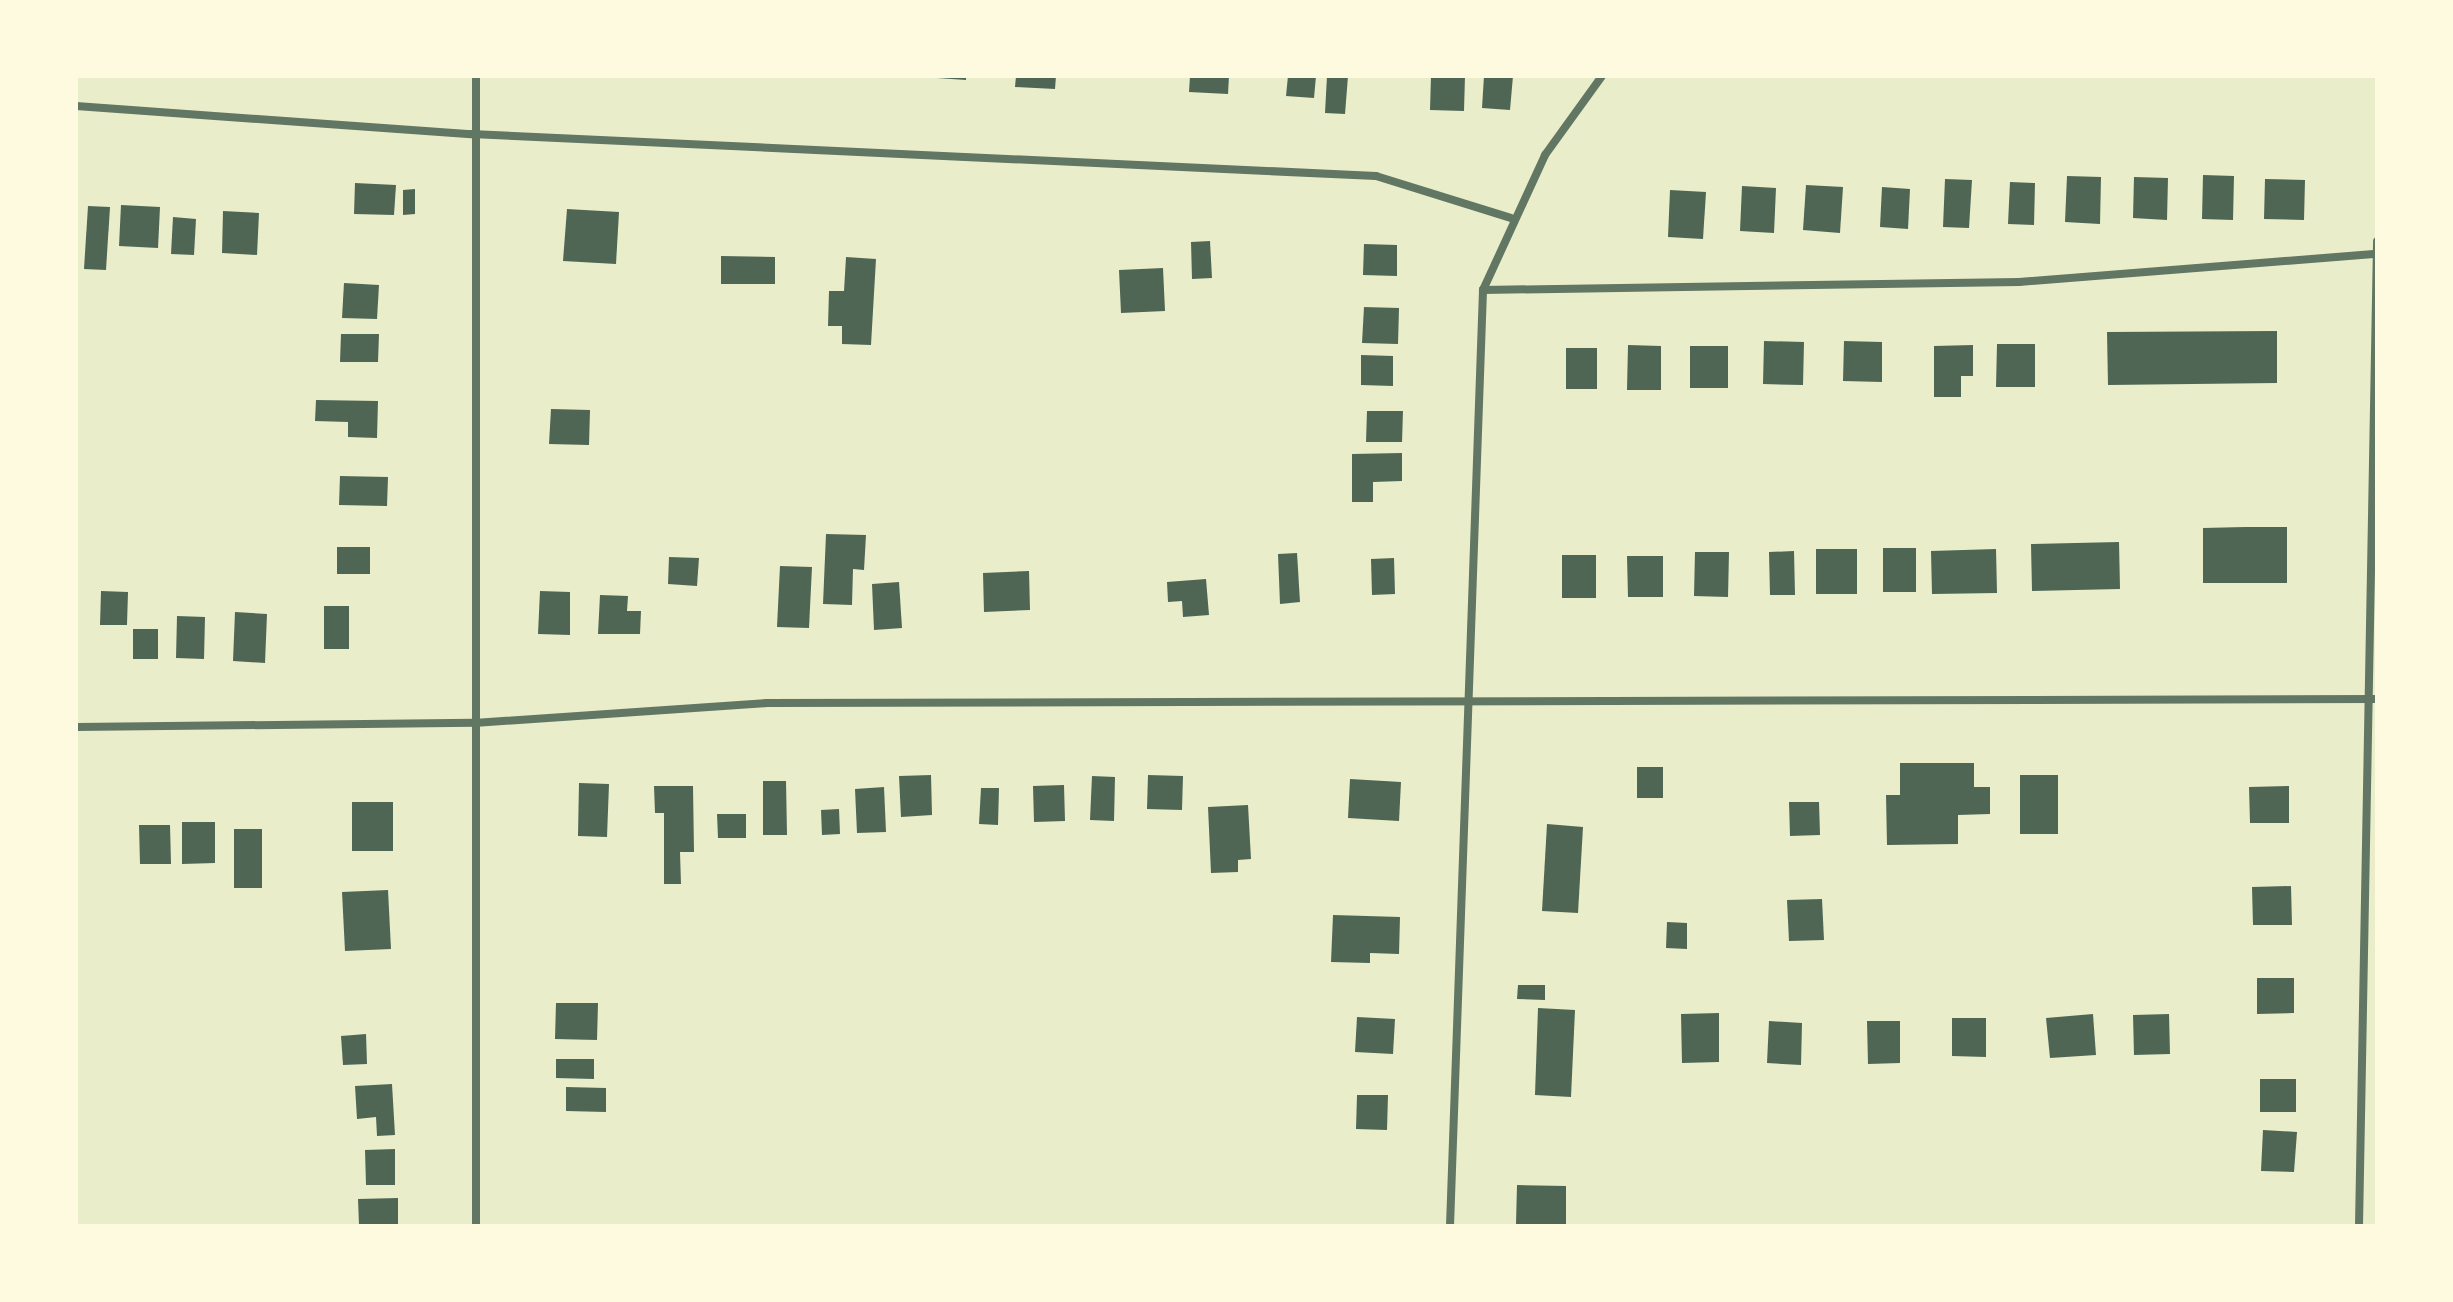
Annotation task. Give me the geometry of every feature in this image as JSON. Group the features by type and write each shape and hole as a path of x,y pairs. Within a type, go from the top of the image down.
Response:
{"street":[{"path":"476,76 471,134 476,1226"},
{"path":"1450,1226 1463,699 1483,290 1511,218 1602,76"},
{"path":"76,106 471,134 1376,176 1511,218"},
{"path":"2359,1226 2374,700 2377,241"},
{"path":"1483,290 2019,282 2377,254"},
{"path":"76,727 474,723 767,703 1463,699 2374,700"}],"building":[{"path":"966,76 966,80 937,78"},
{"path":"1016,76 1056,76 1055,89 1015,87"},
{"path":"1190,76 1229,76 1228,94 1189,92"},
{"path":"1288,76 1316,76 1314,98 1286,96"},
{"path":"1327,76 1348,76 1345,114 1325,113"},
{"path":"1431,76 1465,76 1464,111 1430,110"},
{"path":"1484,76 1513,76 1510,110 1482,108"},
{"path":"2203,175 2234,176 2233,220 2202,219"},
{"path":"2067,176 2101,177 2100,224 2065,222"},
{"path":"2134,177 2168,178 2167,220 2133,218"},
{"path":"1945,179 1972,180 1969,228 1943,227"},
{"path":"2265,179 2305,180 2304,220 2264,219"},
{"path":"2010,182 2035,183 2034,225 2008,224"},
{"path":"355,183 396,185 394,215 354,214"},
{"path":"1806,185 1843,187 1840,233 1803,230"},
{"path":"1742,186 1776,188 1774,233 1740,231"},
{"path":"1882,187 1910,189 1908,229 1880,227"},
{"path":"415,189 415,214 403,215 403,190"},
{"path":"1670,190 1706,192 1703,239 1668,237"},
{"path":"121,205 160,207 158,248 119,246"},
{"path":"88,206 110,207 106,270 84,269"},
{"path":"567,209 619,212 616,264 563,261"},
{"path":"223,211 259,213 257,255 222,253"},
{"path":"173,217 196,219 194,255 171,254"},
{"path":"1210,241 1212,278 1192,279 1191,242"},
{"path":"1364,244 1397,245 1397,276 1363,275"},
{"path":"721,256 775,257 775,284 721,284"},
{"path":"846,257 876,259 871,345 842,344 842,326 828,326 829,291 844,291"},
{"path":"1163,268 1165,311 1121,313 1119,270"},
{"path":"344,283 379,285 377,319 342,318"},
{"path":"1364,307 1399,308 1398,344 1362,343"},
{"path":"2277,331 2277,383 2108,385 2107,332"},
{"path":"341,334 379,334 378,362 340,362"},
{"path":"1764,341 1804,342 1803,385 1763,384"},
{"path":"1844,341 1882,342 1882,382 1843,381"},
{"path":"1997,344 2035,344 2035,387 1996,387"},
{"path":"1628,345 1661,346 1661,390 1627,390"},
{"path":"1973,345 1973,376 1961,376 1961,397 1934,397 1934,346"},
{"path":"1690,346 1728,346 1728,388 1690,388"},
{"path":"1566,348 1597,348 1597,389 1566,389"},
{"path":"1361,355 1393,356 1393,386 1361,385"},
{"path":"316,400 378,401 377,438 348,437 348,422 315,421"},
{"path":"551,409 590,410 589,445 549,444"},
{"path":"1367,411 1403,411 1402,442 1366,442"},
{"path":"1402,453 1402,481 1373,482 1373,502 1352,502 1352,454"},
{"path":"340,476 388,477 387,506 339,505"},
{"path":"2287,527 2287,583 2203,583 2203,528"},
{"path":"826,534 866,535 864,570 853,569 852,605 823,604"},
{"path":"2119,542 2120,589 2032,591 2031,544"},
{"path":"337,547 370,547 370,574 337,574"},
{"path":"1883,548 1916,548 1916,592 1883,592"},
{"path":"1816,549 1857,549 1857,594 1816,594"},
{"path":"1996,549 1997,593 1932,594 1931,551"},
{"path":"1794,551 1795,595 1770,595 1769,552"},
{"path":"1695,552 1729,552 1728,597 1694,596"},
{"path":"1297,553 1300,602 1280,604 1278,554"},
{"path":"1562,555 1596,555 1596,598 1562,598"},
{"path":"1627,556 1663,556 1663,597 1628,597"},
{"path":"669,557 699,558 697,586 668,584"},
{"path":"1394,558 1395,594 1372,595 1371,559"},
{"path":"780,566 812,567 809,628 777,627"},
{"path":"1029,571 1030,610 984,612 983,573"},
{"path":"1206,579 1209,615 1183,617 1182,601 1168,602 1167,582"},
{"path":"899,582 902,628 874,630 872,584"},
{"path":"101,591 128,592 127,625 100,625"},
{"path":"540,591 570,592 570,635 538,634"},
{"path":"600,595 628,596 627,611 641,611 640,634 598,634"},
{"path":"324,606 349,606 349,649 324,649"},
{"path":"235,612 267,614 265,663 233,661"},
{"path":"177,616 205,617 204,659 176,658"},
{"path":"133,629 158,629 158,659 133,659"},
{"path":"1900,763 1974,763 1974,787 1990,787 1990,814 1958,815 1958,844 1887,845 1886,795 1900,795"},
{"path":"1637,767 1663,767 1663,798 1637,798"},
{"path":"931,775 932,815 901,817 899,776"},
{"path":"1148,775 1183,776 1182,810 1147,809"},
{"path":"2020,775 2058,775 2058,834 2020,834"},
{"path":"1092,776 1115,777 1114,821 1090,820"},
{"path":"1350,779 1401,782 1399,821 1348,818"},
{"path":"763,781 786,781 787,835 763,835"},
{"path":"579,783 609,784 607,837 578,836"},
{"path":"1064,785 1065,821 1034,822 1033,786"},
{"path":"654,786 693,786 694,852 680,852 681,884 664,884 664,813 655,813"},
{"path":"2289,786 2289,823 2250,823 2249,787"},
{"path":"884,787 886,832 857,833 855,789"},
{"path":"981,788 999,788 998,825 979,824"},
{"path":"352,802 393,802 393,851 352,851"},
{"path":"1789,802 1819,802 1820,835 1790,836"},
{"path":"1248,805 1251,859 1238,860 1238,872 1211,873 1208,807"},
{"path":"839,809 840,834 822,835 821,810"},
{"path":"717,814 746,814 746,838 718,838"},
{"path":"182,822 215,822 215,863 182,864"},
{"path":"1547,824 1583,827 1578,913 1542,911"},
{"path":"139,825 170,825 171,864 140,864"},
{"path":"234,829 262,829 262,888 234,888"},
{"path":"2291,886 2292,925 2253,925 2252,887"},
{"path":"388,890 391,949 345,951 342,892"},
{"path":"1822,899 1824,940 1789,941 1787,900"},
{"path":"1333,915 1400,917 1399,954 1370,953 1370,963 1331,962"},
{"path":"1667,922 1687,923 1687,949 1666,948"},
{"path":"2257,978 2294,978 2294,1013 2257,1014"},
{"path":"1518,985 1545,985 1545,1000 1517,999"},
{"path":"556,1003 598,1003 597,1040 555,1039"},
{"path":"1538,1008 1575,1010 1571,1097 1535,1095"},
{"path":"1719,1013 1719,1062 1682,1063 1681,1014"},
{"path":"2093,1014 2096,1055 2050,1058 2046,1018"},
{"path":"2169,1014 2170,1054 2134,1055 2133,1015"},
{"path":"1357,1017 1395,1019 1393,1054 1355,1052"},
{"path":"1952,1018 1986,1018 1986,1057 1952,1056"},
{"path":"1769,1021 1802,1023 1801,1065 1767,1063"},
{"path":"1867,1021 1900,1021 1900,1063 1868,1064"},
{"path":"366,1034 367,1064 343,1065 341,1036"},
{"path":"556,1059 594,1059 594,1079 556,1078"},
{"path":"2260,1079 2296,1079 2296,1112 2260,1112"},
{"path":"392,1084 395,1135 377,1136 376,1117 357,1119 355,1086"},
{"path":"566,1087 606,1088 606,1112 566,1111"},
{"path":"1357,1095 1388,1095 1387,1130 1356,1129"},
{"path":"2263,1130 2297,1132 2294,1172 2261,1171"},
{"path":"395,1149 395,1185 366,1185 365,1150"},
{"path":"1517,1185 1566,1186 1566,1225 1516,1224"},
{"path":"398,1198 398,1224 359,1225 358,1199"}]}
